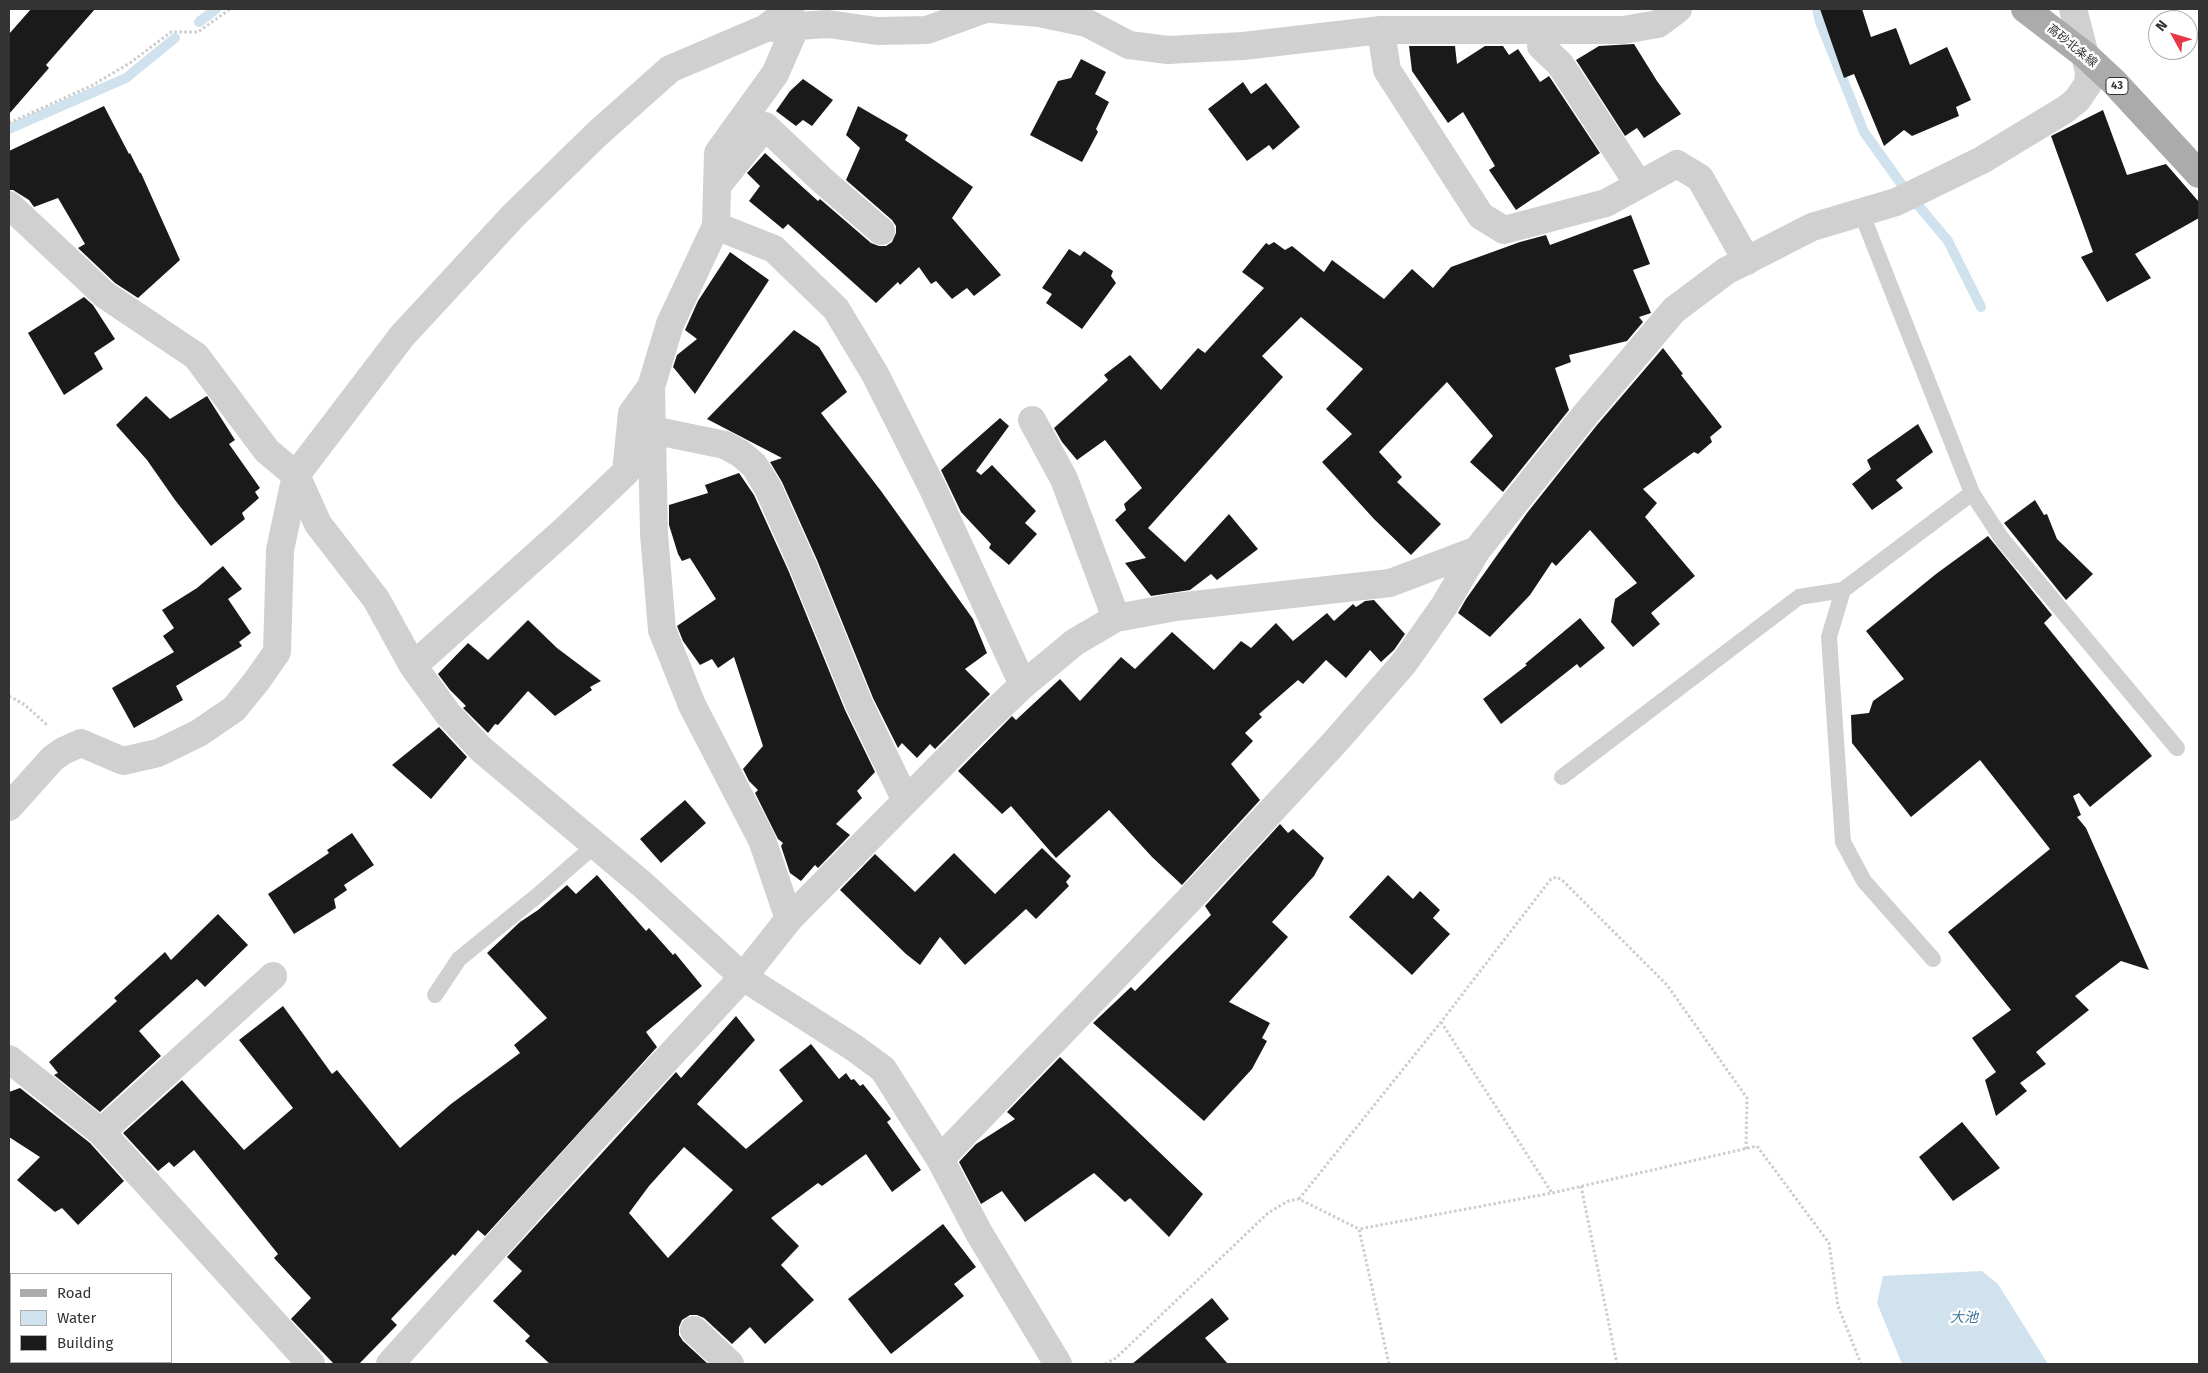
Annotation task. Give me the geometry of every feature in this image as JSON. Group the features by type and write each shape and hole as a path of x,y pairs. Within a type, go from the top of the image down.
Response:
{"main road":[{"name":"高砂北条線","path":"2024,9 2085,55 2120,89 2199,174"}],"street":[{"path":"9,807 52,760 63,751 81,743 123,762 158,753 199,733 234,709 277,652 280,550 296,475 402,336 513,216 598,134 670,69 793,18 877,31 927,30 985,9"},
{"path":"992,9 1039,13 1087,23 1129,45 1168,50 1243,46 1381,30 1623,30 1658,24 1678,9"},
{"path":"940,1159 1187,902 1404,663 1444,606 1477,550 1584,415 1674,310 1726,271 1812,228 1896,202 1923,189 1982,160 2078,100 2088,84 2089,73 2073,9"},
{"path":"413,666 626,472 632,413 650,387 670,324 716,226 718,153 775,74 793,18"},
{"path":"1381,30 1387,70 1481,216 1504,230 1606,203 1677,164 1700,178 1746,261"},
{"path":"1541,46 1560,64 1639,185"},
{"path":"717,186 765,126 822,180 881,231"},
{"path":"9,205 105,295 196,356 267,451 296,475 318,524 376,599 413,666 448,714 482,750 642,885 743,977 853,1047 883,1069 940,1159 979,1233 1058,1364"},
{"path":"716,226 774,249 836,309 875,374 928,480 1023,685"},
{"path":"650,387 654,534 662,630 692,705 762,840 789,919"},
{"path":"1032,420 1064,480 1116,618"},
{"path":"652,430 725,445 741,454 754,465 768,488 803,566 859,704 906,801"},
{"path":"390,1364 601,1130 743,977 789,919 1023,685 1076,642 1116,618 1176,607 1390,583 1477,550"},
{"path":"101,1132 273,976"},
{"path":"9,1059 101,1132 311,1364"},
{"path":"694,1330 730,1364"}],"lane":[{"path":"1861,212 1972,493 2002,539 2177,748"},
{"path":"1562,777 1799,597 1843,590 1972,493"},
{"path":"1843,590 1829,637 1843,842 1864,882 1933,958"},
{"path":"435,995 459,959 538,895 594,846"}],"path":[{"path":"9,123 92,86 130,63 171,32 198,32 205,29 230,9"},
{"path":"9,696 42,719 63,751"},
{"path":"1299,1199 1441,1022 1550,879 1557,877 1667,985 1747,1098 1746,1149"},
{"path":"1441,1022 1552,1193"},
{"path":"1106,1364 1123,1351 1268,1213 1288,1201 1299,1199 1358,1229 1552,1193 1757,1146 1829,1243 1838,1306 1861,1364"},
{"path":"1581,1186 1617,1364"},
{"path":"1358,1229 1389,1364"}],"water":[{"name":"大池","path":"1982,1271 1998,1284 2048,1364 1902,1364 1877,1303 1883,1276"}],"building":[{"path":"31,9 95,9 46,65 49,68 9,114 9,34"},
{"path":"1820,9 1862,9 1871,37 1896,28 1910,65 1947,47 1971,100 1956,107 1959,116 1912,136 1904,130 1884,146 1854,74 1844,78"},
{"path":"1634,44 1657,81 1681,114 1644,138 1637,128 1625,136 1576,60 1599,46"},
{"path":"1409,46 1455,46 1457,64 1485,46 1503,46 1509,55 1518,49 1540,82 1549,76 1600,153 1516,210 1489,170 1495,166 1463,112 1448,123 1412,71"},
{"path":"1081,59 1106,72 1095,94 1109,102 1096,129 1098,132 1082,162 1030,135 1058,81 1071,78"},
{"path":"803,79 833,100 812,126 803,120 796,126 776,111 790,91"},
{"path":"1243,82 1251,94 1266,83 1300,127 1273,150 1269,145 1247,161 1208,109"},
{"path":"104,106 141,173 180,260 138,298 115,283 78,248 85,244 58,198 34,207 29,200 13,190 9,190 9,151"},
{"path":"858,106 908,135 905,140 973,187 952,218 1001,275 974,296 967,288 952,299 936,281 931,284 919,267 900,285 898,282 876,303 788,224 783,229 749,201 760,186 747,173 765,153 818,201 820,199 871,243 886,246 892,242 896,233 896,226 892,220 846,180 860,148 846,135"},
{"path":"2103,110 2127,175 2166,164 2199,202 2199,218 2135,254 2151,278 2107,302 2081,257 2093,252 2051,136"},
{"path":"1631,215 1650,264 1633,270 1651,313 1639,317 1643,322 1627,341 1569,355 1571,362 1555,368 1569,410 1503,492 1470,462 1493,436 1447,382 1379,452 1402,477 1397,482 1441,524 1411,555 1374,519 1322,462 1352,434 1326,409 1363,369 1301,317 1262,356 1283,377 1148,528 1185,562 1229,514 1258,549 1217,580 1211,574 1190,590 1151,596 1125,563 1146,558 1115,520 1126,510 1124,504 1142,488 1105,440 1077,460 1062,442 1054,428 1108,380 1104,375 1130,355 1161,390 1198,348 1205,353 1264,288 1242,272 1266,243 1269,245 1274,242 1285,250 1292,246 1324,272 1332,260 1384,299 1412,269 1433,288 1451,267 1520,242 1546,235 1550,245"},
{"path":"1069,249 1080,256 1084,251 1113,271 1111,276 1116,283 1082,329 1046,303 1052,294 1042,288"},
{"path":"730,252 769,280 695,394 673,367 677,355 697,339 685,330 698,301"},
{"path":"84,297 93,305 115,339 94,353 103,369 64,395 28,333"},
{"path":"794,330 819,347 847,392 821,413 881,491 973,619 987,653 965,669 990,694 935,749 930,744 917,758 902,743 898,748 873,698 817,560 782,482 770,462 782,458 707,419"},
{"path":"1663,348 1683,374 1681,375 1722,427 1710,437 1712,442 1698,454 1694,452 1643,489 1657,503 1645,517 1695,576 1651,613 1660,624 1633,647 1611,622 1615,599 1637,583 1590,530 1556,566 1552,562 1530,595 1490,637 1458,613 1466,599 1527,513 1597,425"},
{"path":"146,396 170,419 207,396 235,440 229,444 260,488 255,492 259,498 242,513 245,519 211,546 147,460 116,425"},
{"path":"1000,418 1009,426 976,471 981,475 992,465 1036,511 1025,523 1037,534 1009,565 989,548 991,544 961,512 941,470"},
{"path":"1918,424 1933,452 1896,480 1903,488 1872,510 1852,484 1871,469 1867,460"},
{"path":"739,473 754,495 789,572 845,710 875,772 857,791 862,798 836,824 850,835 818,868 815,865 801,881 790,873 781,846 783,843 778,839 755,793 758,790 749,781 743,769 763,746 734,657 718,668 712,659 700,665 683,641 677,626 716,599 690,558 682,561 678,554 669,525 669,505 708,493 705,485"},
{"path":"2035,500 2044,515 2047,514 2057,539 2093,574 2066,600 2004,523"},
{"path":"1988,536 2052,615 2044,623 2152,756 2090,807 2079,793 2073,796 2081,815 2077,817 2086,828 2149,970 2121,961 2075,996 2089,1010 2036,1052 2046,1064 2020,1083 2027,1091 1996,1116 1985,1080 1996,1072 1972,1038 2011,1010 1948,932 2050,849 1980,760 1911,817 1852,743 1851,715 1869,713 1873,701 1904,679 1866,631 1936,574"},
{"path":"223,566 242,589 228,599 251,633 239,642 242,646 176,686 183,700 134,728 112,688 174,652 163,636 174,628 162,610 197,588"},
{"path":"1374,600 1405,634 1394,650 1381,662 1370,650 1346,678 1326,660 1303,684 1298,680 1259,714 1262,717 1245,733 1253,741 1231,764 1260,800 1182,885 1152,857 1109,810 1056,858 1011,806 1002,814 958,771 1012,716 1016,720 1060,679 1080,701 1121,657 1135,669 1172,632 1214,670 1241,641 1251,648 1276,623 1293,641 1327,613 1334,621 1353,604 1356,607 1365,601"},
{"path":"1580,618 1605,648 1580,668 1577,664 1501,724 1483,699 1527,665 1525,664"},
{"path":"528,620 557,648 601,681 590,687 592,690 555,716 528,691 498,725 495,724 488,733 463,708 466,706 450,690 438,674 468,643 488,660"},
{"path":"439,727 467,757 431,799 392,765"},
{"path":"685,800 706,823 661,863 640,839"},
{"path":"1280,824 1288,833 1293,829 1324,858 1314,876 1272,922 1288,937 1229,1002 1270,1023 1262,1038 1267,1041 1252,1069 1204,1121 1093,1023 1131,987 1135,991 1211,915 1205,906"},
{"path":"352,833 374,865 344,885 347,890 334,899 336,908 294,934 268,894 329,853 327,850"},
{"path":"1042,848 1071,876 1066,882 1069,886 1036,919 1026,909 965,965 940,937 920,965 906,954 840,890 875,854 915,892 954,853 995,894"},
{"path":"597,875 646,931 649,928 673,955 675,953 702,986 646,1032 657,1047 485,1236 478,1230 455,1256 453,1254 391,1319 397,1325 359,1364 334,1364 291,1319 311,1298 274,1258 278,1254 194,1150 174,1167 169,1162 158,1171 123,1133 182,1080 244,1150 293,1108 239,1040 283,1006 332,1074 337,1070 400,1148 451,1104 520,1053 514,1045 547,1018 487,953 520,922 538,910 567,885 576,894"},
{"path":"1388,875 1413,899 1420,891 1440,910 1433,918 1450,934 1412,975 1349,917"},
{"path":"218,914 248,945 205,987 197,979 139,1031 161,1056 100,1112 54,1075 58,1073 49,1062 117,1001 114,998 165,952 171,960"},
{"path":"736,1016 755,1040 697,1104 746,1149 803,1101 779,1070 811,1044 839,1079 846,1073 851,1080 854,1079 860,1086 863,1084 891,1119 887,1122 921,1170 892,1192 866,1154 822,1186 818,1183 771,1218 799,1246 781,1265 814,1300 765,1344 750,1327 732,1344 704,1318 690,1315 682,1320 679,1327 679,1335 708,1364 550,1364 525,1341 530,1336 493,1301 522,1271 507,1257 676,1072 681,1078","holes":["684,1147 733,1190 668,1258 629,1213 649,1186"]},
{"path":"1060,1057 1203,1194 1169,1237 1130,1198 1125,1202 1094,1173 1025,1222 1002,1191 981,1204 959,1162 976,1144 1015,1119 1007,1112"},
{"path":"20,1088 90,1143 124,1181 78,1225 62,1208 55,1212 17,1180 40,1157 9,1137 9,1092"},
{"path":"1962,1122 2000,1168 1953,1201 1919,1157"},
{"path":"943,1224 976,1267 954,1284 964,1296 891,1354 848,1299"},
{"path":"1212,1298 1229,1319 1205,1338 1228,1364 1132,1364"}],"waterway":[{"path":"199,22 216,9"},
{"path":"1817,9 1820,22 1864,132 1907,192 1948,241 1981,307"},
{"path":"9,129 126,78 175,38"}]}
